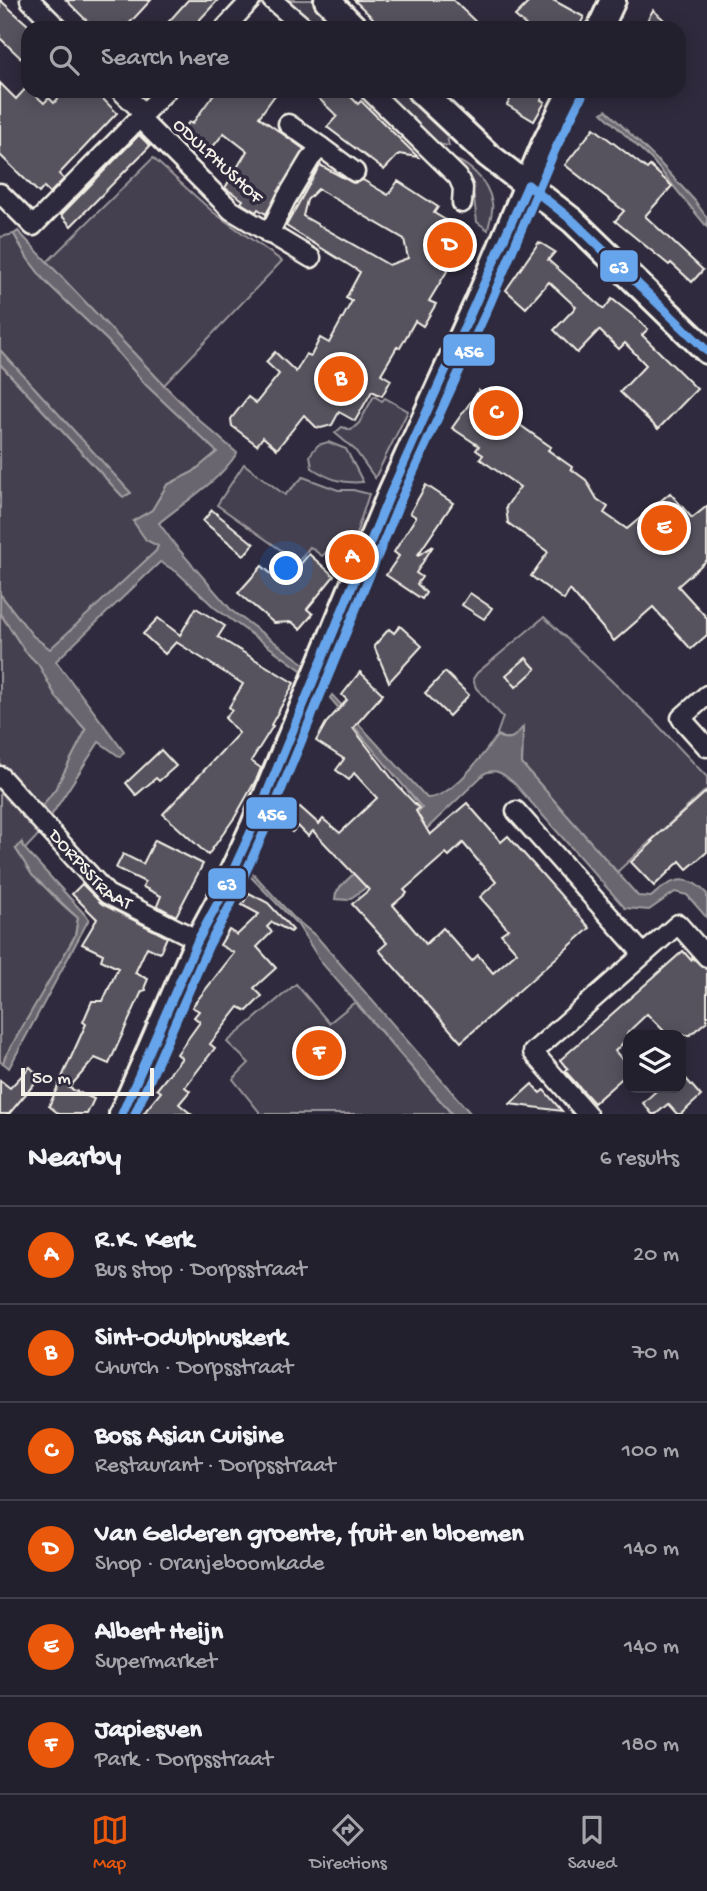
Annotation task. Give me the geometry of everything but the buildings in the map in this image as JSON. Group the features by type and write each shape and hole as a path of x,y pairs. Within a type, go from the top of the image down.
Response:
{"street":[{"path":"30,0 51,21"},
{"path":"232,21 251,0"},
{"path":"272,0 297,21"},
{"path":"327,0 348,21"},
{"path":"603,21 613,0"},
{"name":"ODULPHUSHOF","path":"127,98 231,209 311,258"},
{"path":"0,193 33,226 159,98"},
{"path":"377,98 457,177 463,188 462,203"},
{"path":"427,98 488,155 573,221 707,351"},
{"path":"122,1114 198,940 253,827 391,492 567,98"},
{"path":"288,124 355,172"},
{"name":"ODULPHUSHOF","path":"269,234 286,199 310,159 321,147"},
{"path":"707,695 681,719 707,747"},
{"name":"DORPSSTRAAT","path":"0,776 107,894 198,940"},
{"path":"516,811 643,954"},
{"path":"587,1114 533,1052 678,924 707,957"}],"shaded area":[{"path":"283,0 317,0 340,21 305,21"},
{"path":"384,98 412,98 446,132 449,146 432,143"},
{"path":"606,110 695,201 707,218 707,227 652,160 602,113"},
{"path":"443,156 468,166 486,186 492,206 488,230 477,222 472,182"},
{"path":"153,158 213,212 282,261 164,385 47,262"},
{"path":"18,231 164,385 237,453 211,483 159,523 232,611 306,665 304,672 215,608 177,572 160,562 56,661 124,752 120,757 99,742 49,819 40,809 56,788 86,730 56,697 39,665 25,651 0,613 0,594 33,636 50,649 156,551 158,546 146,540 133,521 152,510 167,485 193,472 217,452 146,385 108,341 45,281 14,234"},
{"path":"14,234 45,281 108,341 146,385 217,452 193,472 167,485 152,510 133,521 158,546 156,551 50,650 33,636 0,594 0,364 123,497 130,493 0,350 0,237"},
{"path":"0,350 131,493 123,497 0,364"},
{"path":"374,396 382,401 385,398 408,411 375,478 355,450 335,433 342,427 351,430 359,423"},
{"path":"328,442 346,449 363,482 336,480 312,468 310,455 318,445"},
{"path":"244,464 285,495 303,477 338,490 369,494 346,565 328,551 322,556 310,547 298,562 217,505"},
{"path":"0,613 25,651 39,665 56,697 86,730 56,788 40,809 0,766"},
{"path":"544,617 653,720 707,777 707,789 617,872 522,764 523,728 513,738 503,738 497,734 503,717 476,688 473,679"},
{"path":"332,695 427,798 447,791 457,783 497,736 512,738 523,727 522,764 638,896 651,897 672,882 686,881 700,887 707,894 707,918 687,895 675,892 649,910 625,908 514,783 494,771 485,773 364,889 348,900 335,899 341,886 422,808 330,698"},
{"path":"0,780 44,829 25,849 16,849 44,886 78,918 75,936 3,1063 0,1062"},
{"path":"22,842 23,847 89,919 9,1068 3,1063 5,1057 75,936 78,918 32,875 16,849"},
{"path":"249,869 293,917 317,937 471,1114 452,1114 321,962 298,925 247,873"},
{"path":"296,984 329,1023 355,1002 452,1114 261,1114 233,1079 249,1063 227,1042"}],"transit line":[{"name":"456","path":"135,1114 209,945 264,832 402,497 489,306 555,150 581,98"},
{"name":"63","path":"528,185 573,221 707,351"},
{"name":"63","path":"122,1114 198,940 253,827 391,492 528,185"}],"place":[{"name":"Van Gelderen groente, fruit en bloemen","path":"450,245"},
{"name":"Sint-Odulphuskerk","path":"341,379"},
{"name":"Boss Asian Cuisine","path":"496,413"},
{"name":"Albert Heijn","path":"664,528"},
{"name":"R.K. Kerk","path":"352,557"},
{"name":"Japiesven","path":"319,1053"}]}
